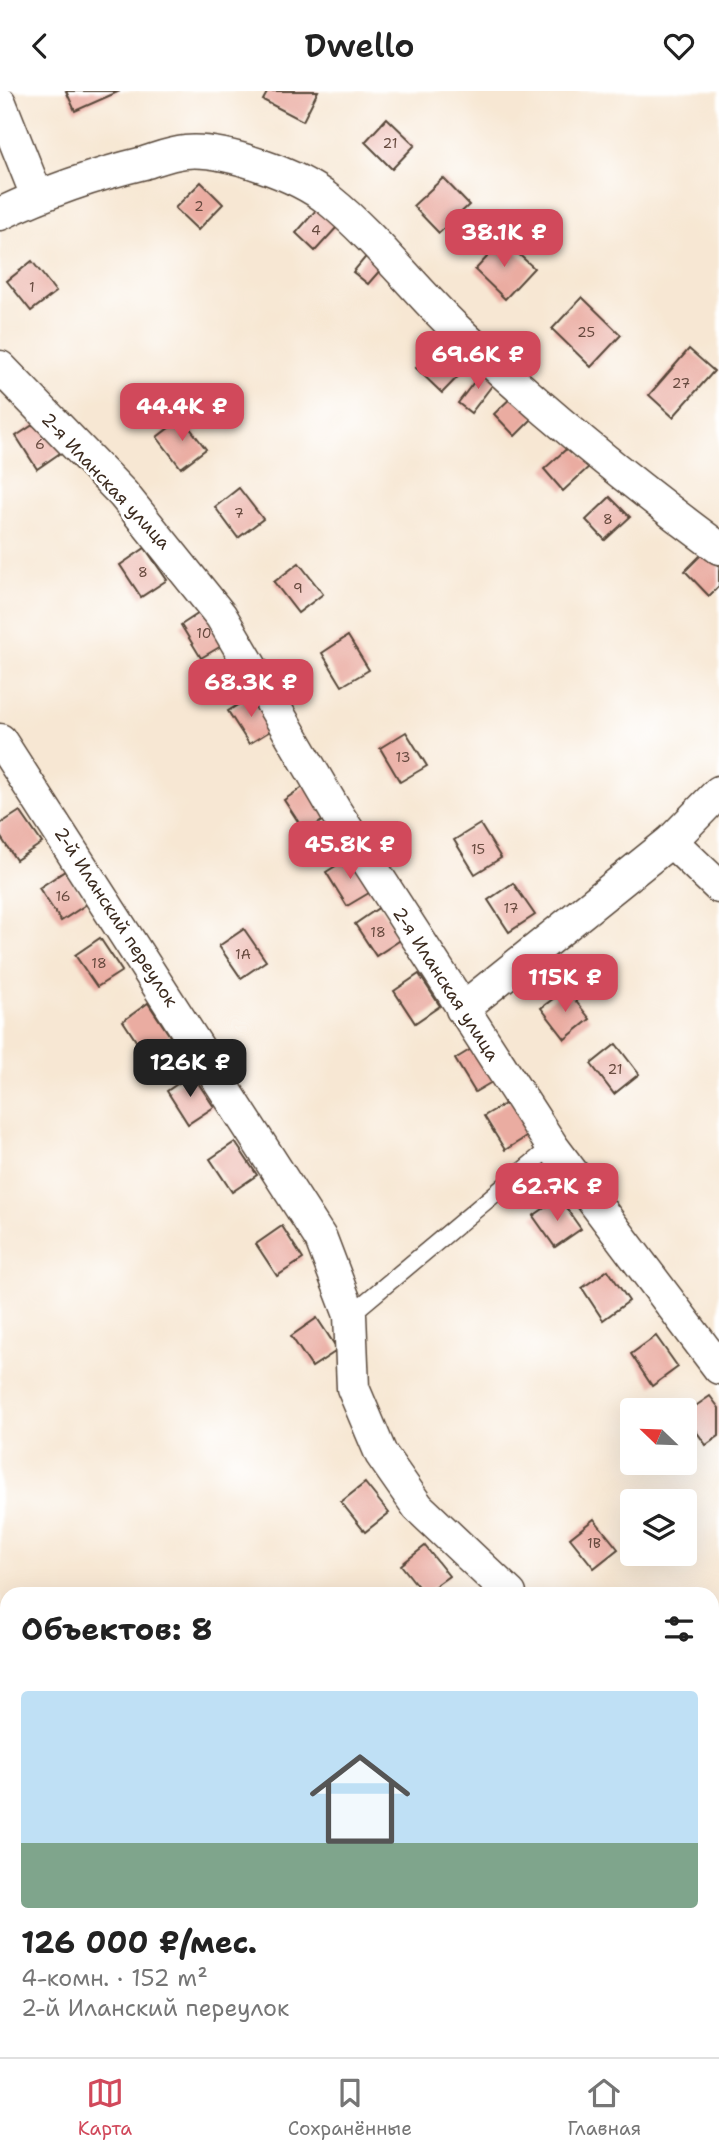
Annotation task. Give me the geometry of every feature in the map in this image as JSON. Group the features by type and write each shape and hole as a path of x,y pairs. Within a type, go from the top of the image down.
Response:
{"street":[{"path":"0,103 37,197"},
{"path":"0,214 37,197 120,169 186,152 237,158 290,178 326,198 387,252 453,326 505,375 653,499 719,548"},
{"name":"2-я Иланская улица","path":"0,367 123,494 221,616 336,812 552,1146 719,1368"},
{"name":"2-й Иланский переулок","path":"0,740 321,1239 350,1315 353,1388 381,1454 418,1507 503,1587"},
{"path":"462,1009 671,841 719,792"},
{"path":"671,841 719,887"}],"lane":[{"path":"350,1315 552,1146"}],"building":[{"path":"66,91 120,91 75,111"},
{"path":"268,91 318,91 303,121 263,100"},
{"path":"387,118 415,145 392,169 365,142"},
{"path":"443,178 469,205 439,233 413,206"},
{"path":"201,182 223,204 198,230 175,208"},
{"path":"317,209 337,227 315,251 296,233"},
{"path":"503,240 534,268 505,299 475,270"},
{"path":"374,247 389,260 368,284 353,272"},
{"path":"32,261 56,292 31,311 7,281"},
{"path":"582,297 621,335 591,367 552,329"},
{"path":"448,336 473,361 442,393 416,368"},
{"path":"689,349 714,371 673,417 649,395"},
{"path":"484,369 497,379 471,413 458,403"},
{"path":"518,391 539,412 515,436 494,414"},
{"path":"182,418 206,449 181,468 157,437"},
{"path":"42,419 63,451 37,469 16,436"},
{"path":"572,444 591,465 563,491 544,469"},
{"path":"239,488 263,519 238,538 215,507"},
{"path":"610,497 630,517 605,540 586,520"},
{"path":"145,548 167,580 141,597 120,565"},
{"path":"706,550 719,563 719,586 709,596 685,571"},
{"path":"299,563 323,594 298,613 274,582"},
{"path":"207,608 228,642 201,658 181,625"},
{"path":"348,636 369,670 342,686 322,653"},
{"path":"254,695 275,728 249,744 228,711"},
{"path":"406,732 427,766 400,782 380,748"},
{"path":"309,783 331,815 305,832 284,800"},
{"path":"20,811 42,843 16,860 0,836 0,824"},
{"path":"480,824 501,858 475,874 454,840"},
{"path":"352,856 374,890 347,906 326,872"},
{"path":"65,871 87,904 61,921 39,888"},
{"path":"513,883 535,915 509,932 488,900"},
{"path":"380,907 402,939 376,956 355,924"},
{"path":"244,929 266,961 241,978 219,946"},
{"path":"100,938 122,971 97,987 75,955"},
{"path":"419,974 440,1006 415,1023 394,991"},
{"path":"566,989 590,1019 565,1039 541,1008"},
{"path":"148,1003 170,1036 144,1053 123,1021"},
{"path":"481,1043 502,1076 475,1092 455,1059"},
{"path":"616,1044 639,1074 614,1094 591,1064"},
{"path":"192,1074 214,1107 188,1124 167,1091"},
{"path":"511,1100 531,1134 505,1150 484,1116"},
{"path":"235,1142 257,1175 232,1192 210,1159"},
{"path":"559,1198 581,1229 555,1247 533,1216"},
{"path":"282,1226 303,1259 277,1276 256,1244"},
{"path":"608,1270 629,1301 603,1320 582,1288"},
{"path":"317,1318 338,1350 312,1367 291,1336"},
{"path":"656,1336 678,1367 652,1386 631,1354"},
{"path":"710,1396 719,1408 719,1436 706,1445 697,1432 697,1405"},
{"path":"365,1483 389,1513 365,1532 341,1502"},
{"path":"594,1519 618,1549 594,1568 570,1538"},
{"path":"425,1546 449,1576 434,1587 418,1587 401,1565"}]}
